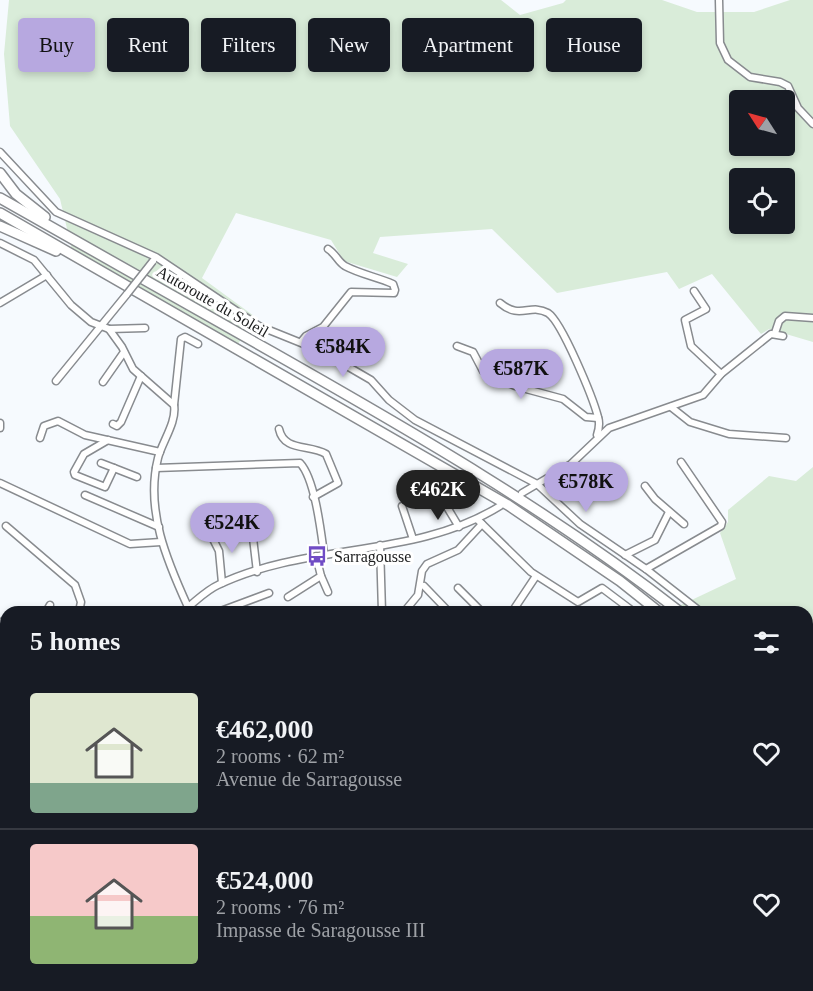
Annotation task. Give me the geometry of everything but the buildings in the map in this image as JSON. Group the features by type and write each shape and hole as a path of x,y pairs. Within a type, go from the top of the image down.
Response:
{"highway":[{"path":"0,174 16,194 31,207 113,261"},
{"name":"Autoroute du Soleil","path":"0,198 512,491 627,570 672,606"},
{"name":"Autoroute du Soleil","path":"0,213 508,505 611,575 651,606"},
{"path":"0,226 105,273"}],"street":[{"path":"719,0 720,43 728,60 750,77 780,82 788,86 798,108 813,124"},
{"path":"0,152 56,212 154,259 259,326 321,351 371,380 389,400 415,420 537,484 580,524 646,569 693,606"},
{"path":"0,243 34,260 71,305 91,322 110,329 145,328"},
{"path":"301,342 306,336 322,327 351,292 386,294 394,293 396,290 393,284 347,267 340,262 336,254 328,249"},
{"path":"56,381 154,259"},
{"path":"0,303 47,275"},
{"path":"694,291 706,309 685,320 691,346 721,374"},
{"path":"500,303 515,313 540,310 550,315 562,331 598,418 599,428 596,439"},
{"path":"522,493 571,464 609,428 703,395 721,374 747,351 775,333 779,321 785,316 813,318"},
{"path":"110,329 133,369 174,405"},
{"path":"775,333 783,336"},
{"path":"185,606 161,542 156,468 172,419 181,339 185,337 198,344"},
{"path":"457,346 473,352 483,371 528,389 563,399 586,417 598,418"},
{"path":"103,382 124,352"},
{"path":"528,389 526,369 556,367"},
{"path":"113,424 117,426 121,422 141,376"},
{"path":"671,407 690,422 729,434 786,438"},
{"path":"40,438 44,426 58,421 85,435 160,452"},
{"path":"279,429 281,437 289,444 326,454 336,474 338,483 313,497"},
{"path":"109,440 84,454 74,472 79,477 105,487 114,468"},
{"path":"101,462 137,477"},
{"path":"156,468 295,462 305,468 324,554"},
{"path":"646,569 721,526 722,522 681,462"},
{"path":"0,483 130,544 161,542"},
{"path":"645,486 669,512 684,524"},
{"path":"85,495 159,527"},
{"path":"444,502 459,527"},
{"path":"402,506 413,539"},
{"path":"410,606 418,595 422,571 427,564 458,550 480,522 500,506"},
{"path":"625,555 655,540 669,512"},
{"path":"251,521 257,572"},
{"path":"190,606 222,584 257,572 324,554 413,539 480,522"},
{"path":"480,522 537,576 579,602 602,588 626,606"},
{"path":"6,526 75,585 80,606"},
{"path":"211,535 219,551 222,584"},
{"path":"380,545 382,606"},
{"path":"316,556 328,591"},
{"path":"288,597 321,576"},
{"path":"516,606 537,576"},
{"path":"424,586 443,606"},
{"path":"458,588 476,606"},
{"path":"234,606 269,593"}],"green space":[{"path":"9,0 501,0 520,15 563,3 566,0 662,0 697,12 754,12 790,0 813,0 813,342 769,329 761,334 712,274 679,289 667,272 557,293 492,229 380,237 373,253 408,264 397,277 344,261 331,240 236,213 202,278 254,316 233,353 151,305 73,254 60,199 10,126 4,54"},
{"path":"813,467 813,606 680,606 736,579 720,533 728,522 728,510 769,476 796,481"}],"place":[{"name":"Sarragousse","path":"317,556"}]}
